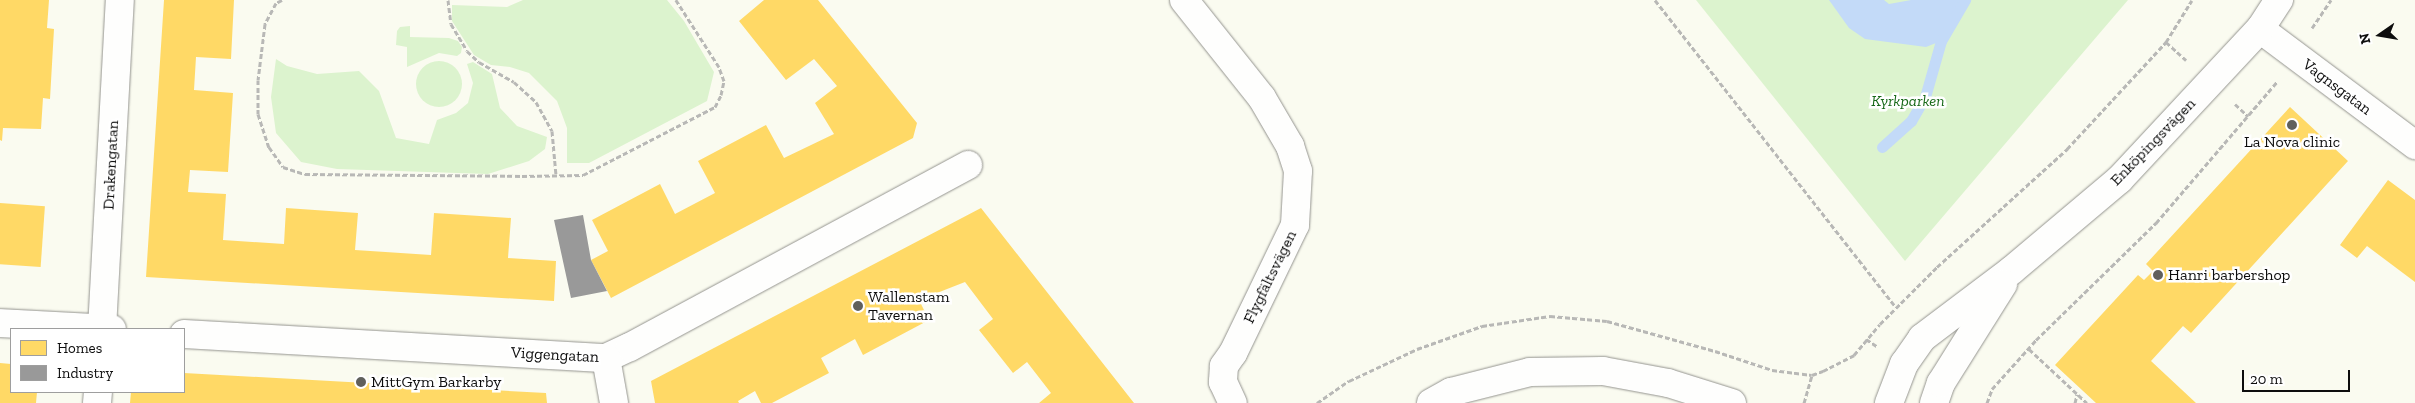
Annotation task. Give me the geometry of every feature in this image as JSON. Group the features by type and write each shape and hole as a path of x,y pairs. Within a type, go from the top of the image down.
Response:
{"street":[{"name":"Drakengatan","path":"102,328 120,0"},
{"name":"Flygfältsvägen","path":"1184,0 1262,98 1290,146 1298,171 1296,225 1233,353 1224,366 1224,382 1233,403"},
{"name":"Enköpingsvägen","path":"1889,403 1904,364 1922,338 2012,270 2119,180 2260,30 2279,0"},
{"name":"Vagnsgatan","path":"2260,30 2415,145"},
{"name":"Viggengatan","path":"185,334 606,358 630,348 968,165"},
{"name":"Enköpingsvägen","path":"1934,403 1941,383 2012,270"},
{"path":"0,323 85,328"},
{"path":"606,358 614,403"},
{"path":"1431,403 1451,392 1530,372 1603,371 1668,383 1732,403"}],"path":[{"path":"282,0 276,4 264,24 258,80 258,114 269,147 283,167 305,174 556,175 583,175 715,107 721,95 724,81 719,67 676,0"},
{"path":"448,0 450,24 467,51 479,62 514,82 536,102 552,131 556,175"},
{"path":"1656,0 1896,307"},
{"path":"1804,403 1812,375 1854,355 1896,307 1937,267 2066,149 2166,42 2192,0"},
{"path":"1987,403 1992,389 2029,349 2156,223 2248,116"},
{"path":"1317,403 1349,381 1417,349"},
{"path":"2029,349 2087,403"},
{"path":"2075,403 2077,394"}],"green space":[{"path":"523,0 667,0 684,21 714,72 707,101 589,163 567,163 567,128 557,101 529,73 510,67 491,65 474,55 452,21 452,5 507,7"},
{"name":"Kyrkparken","path":"1696,0 2128,0 1905,261"},
{"path":"410,26 410,37 449,38 458,41 462,47 461,53 457,56 439,53 407,67 407,47 396,45 397,31 400,27"},
{"path":"276,59 287,66 317,74 359,71 379,91 396,138 429,144 437,120 456,113 468,103 473,83 467,64 473,62 492,74 500,108 517,126 547,137 545,149 529,161 488,174 337,169 301,162 276,133 271,97"},
{"path":"444,61 456,67 461,75 461,93 456,101 448,106 434,107 422,101 417,93 416,79 422,67 430,62"}],"water":[{"path":"1829,0 1884,0 1889,4 1911,0 1965,0 1941,41 1926,47 1865,39 1849,28"}],"building: Homes":[{"path":"0,0 49,0 47,28 54,29 50,99 43,98 41,129 3,128 2,141 0,140"},
{"path":"164,0 234,0 231,59 196,57 194,90 233,93 228,172 190,170 188,192 226,194 223,240 284,244 286,208 358,213 355,250 431,255 434,213 511,218 508,258 556,261 554,301 146,277"},
{"path":"764,0 818,0 917,123 913,138 611,298 591,260 608,251 592,220 660,184 675,214 715,193 698,161 766,125 784,158 834,134 815,103 837,86 814,59 786,80 739,21"},
{"path":"2290,107 2348,161 2191,333 2183,326 2151,361 2196,403 2096,403 2055,365 2138,275 2144,280 2153,271 2146,264"},
{"path":"2388,180 2415,200 2415,282 2367,246 2357,258 2340,245"},
{"path":"0,203 45,206 41,267 0,264"},
{"name":"Wallenstam Tavernan","path":"981,208 1134,403 1039,403 1051,393 1027,362 1013,373 979,330 993,319 965,282 919,300 929,320 863,355 855,339 821,358 829,373 772,403 761,403 755,391 738,401 739,403 655,403 651,381"},
{"path":"0,363 10,364 10,393 37,393 36,403 0,403"},
{"path":"185,373 546,393 547,403 130,403 131,393 185,393"}],"building: Industry":[{"path":"583,215 591,260 607,291 571,298 554,220"}],"waterway":[{"path":"1882,147 1911,121 1925,97 1941,41 1965,0"}],"place":[{"name":"La Nova clinic","path":"2292,125"},
{"name":"Hanri barbershop","path":"2158,275"},
{"name":"Wallenstam Tavernan","path":"858,306"},
{"name":"MittGym Barkarby","path":"361,382"}]}
